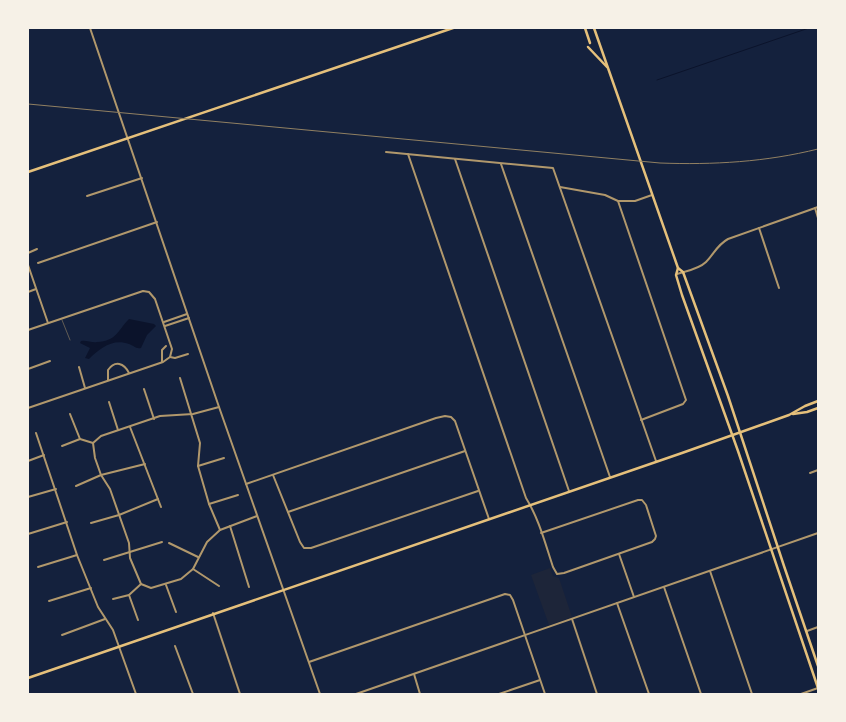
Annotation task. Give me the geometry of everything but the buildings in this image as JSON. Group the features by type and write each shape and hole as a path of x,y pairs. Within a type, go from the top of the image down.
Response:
{"main road":[{"path":"28,172 452,28"},
{"path":"585,28 589,45 597,58 609,69"},
{"path":"594,28 678,268 683,272 740,432 818,666"},
{"path":"678,268 676,275 818,683 818,688"},
{"path":"789,415 818,401"},
{"path":"28,678 789,415 818,408"}],"street":[{"path":"90,28 219,408 320,694"},
{"path":"386,152 552,168 656,462"},
{"path":"408,154 526,498 557,574 619,554 652,542 655,539 655,531 646,505 642,500 634,501 541,533"},
{"path":"455,159 569,491"},
{"path":"501,164 610,477"},
{"path":"87,196 142,178"},
{"path":"559,187 605,195 618,201 636,201 652,195"},
{"path":"618,201 686,400 683,404 641,420"},
{"path":"676,275 702,266 722,242 818,206"},
{"path":"815,208 818,218"},
{"path":"38,263 157,222"},
{"path":"759,228 779,288"},
{"path":"28,253 37,249"},
{"path":"28,265 48,323"},
{"path":"28,292 36,289"},
{"path":"28,330 143,291 149,292 155,300 172,349 170,357"},
{"path":"163,322 187,314"},
{"path":"164,326 189,318"},
{"path":"162,362 162,350 166,346"},
{"path":"28,408 162,362 170,357 175,358 188,354"},
{"path":"28,369 50,361"},
{"path":"108,380 108,370 115,364 124,366 131,372"},
{"path":"79,367 85,388"},
{"path":"180,378 193,414 200,443 198,466 209,504 220,530"},
{"path":"144,389 154,419"},
{"path":"109,402 118,430"},
{"path":"93,443 101,436 154,419 170,415 193,414 219,408"},
{"path":"70,414 80,439"},
{"path":"246,484 444,416 451,417 455,421 489,518"},
{"path":"130,426 161,506"},
{"path":"36,433 77,555 98,607 113,630 136,694"},
{"path":"62,446 80,439 93,443"},
{"path":"93,443 95,458 101,475 110,489 130,543 132,565 141,584 151,588 181,579 193,569 206,542 220,530 257,516"},
{"path":"288,512 466,451"},
{"path":"28,461 44,455"},
{"path":"198,466 224,458"},
{"path":"76,486 101,475 145,464"},
{"path":"810,472 818,470"},
{"path":"274,475 304,548 311,548 479,490"},
{"path":"28,497 56,488"},
{"path":"209,504 238,494"},
{"path":"91,523 119,515 158,499"},
{"path":"28,534 67,522"},
{"path":"230,526 249,587"},
{"path":"356,694 818,533"},
{"path":"104,560 162,542"},
{"path":"169,542 199,557"},
{"path":"619,554 634,598"},
{"path":"38,567 77,555"},
{"path":"193,569 219,586"},
{"path":"710,571 752,694"},
{"path":"114,600 129,595 141,584"},
{"path":"166,585 176,612"},
{"path":"664,587 701,694"},
{"path":"49,601 91,588"},
{"path":"309,662 505,594 510,595 513,600 545,694"},
{"path":"129,595 138,620"},
{"path":"618,603 649,694"},
{"path":"213,614 240,694"},
{"path":"62,635 105,619"},
{"path":"572,619 597,694"},
{"path":"806,631 818,627"},
{"path":"175,646 193,694"},
{"path":"414,674 420,694"},
{"path":"499,694 540,680"},
{"path":"801,694 818,688"},
{"path":"368,690 370,694"}],"lane":[{"path":"62,319 70,340"}],"shaded area":[{"path":"129,319 156,326 147,335 141,348 136,348 123,342 112,343 102,348 89,359 85,358 90,348 80,343 81,341 109,340"},
{"path":"550,568 553,576 559,578 572,617 549,625 531,575"}],"waterway":[{"path":"657,80 809,28"}],"railway":[{"path":"28,104 660,163 739,162 779,157 818,149"}]}
